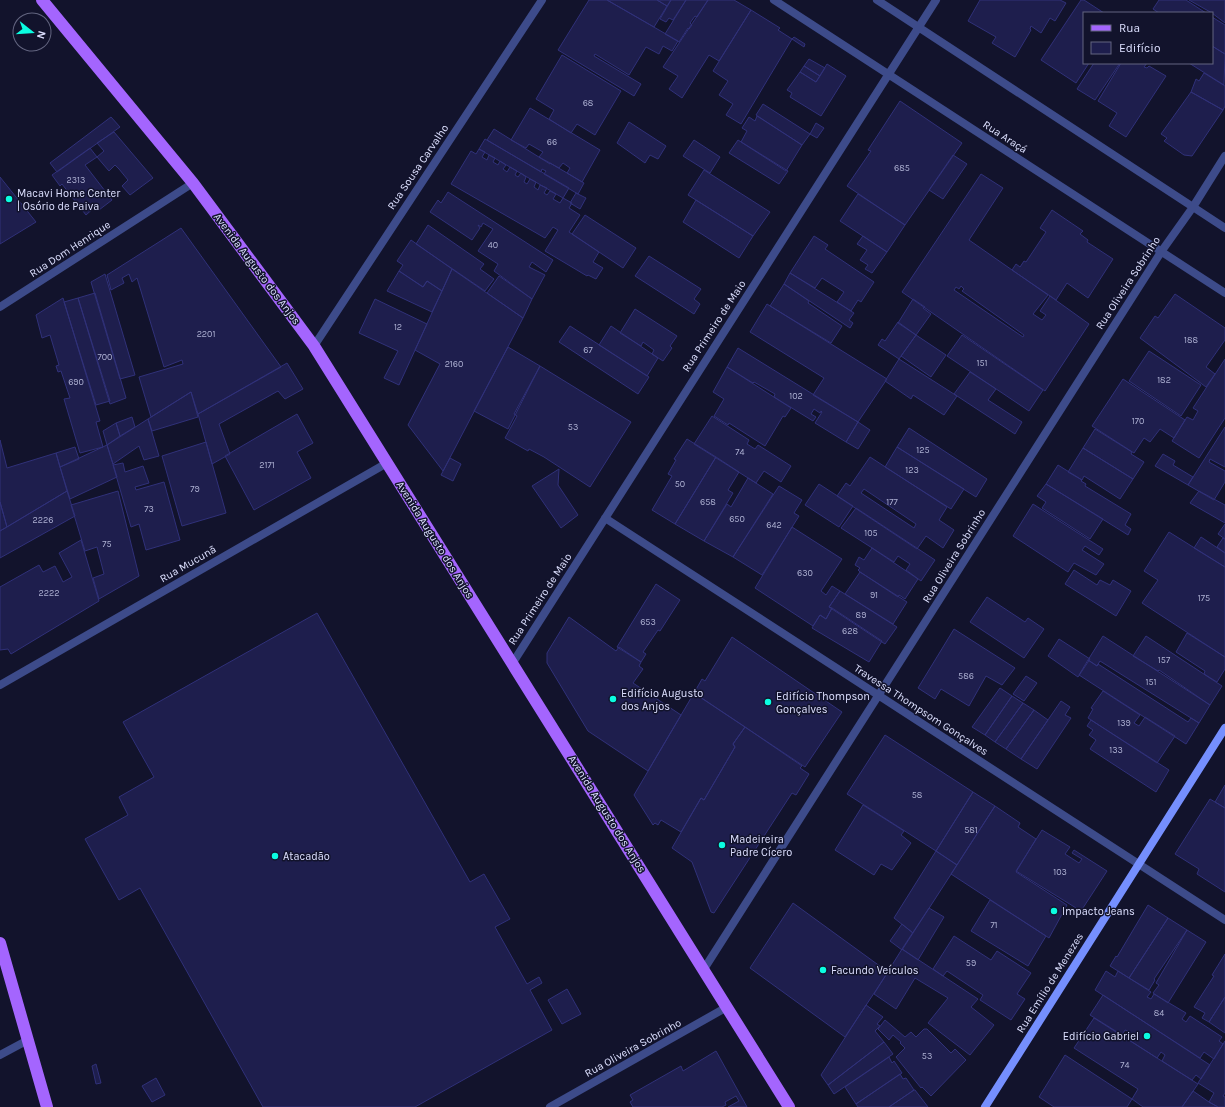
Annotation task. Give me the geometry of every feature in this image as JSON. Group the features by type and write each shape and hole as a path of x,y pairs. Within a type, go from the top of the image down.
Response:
{"main road":[{"name":"Avenida Augusto dos Anjos","path":"42,0 193,183 314,346 789,1107"},
{"path":"0,943 47,1107"}],"street":[{"name":"Rua Sousa Carvalho","path":"314,346 542,0"},
{"name":"Rua Araçá","path":"774,0 1225,293"},
{"path":"877,0 919,26 1225,228"},
{"name":"Rua Primeiro de Maio","path":"512,664 936,0"},
{"name":"Rua Oliveira Sobrinho","path":"704,969 1161,252 1193,207 1225,156"},
{"name":"Rua Dom Henrique","path":"0,307 193,183"},
{"name":"Rua Mucunã","path":"0,685 387,463"},
{"name":"Travessa Thompsom Gonçalves","path":"605,518 1225,920"},
{"name":"Rua Emílio de Menezes","path":"984,1107 1225,728"},
{"name":"Rua Oliveira Sobrinho","path":"550,1107 726,1007"},
{"path":"0,1054 28,1040"}],"building":[{"path":"589,0 607,0 678,41 672,51 663,46 659,54 646,47 629,75 595,54 594,56 641,84 634,96 558,50"},
{"path":"607,0 657,0 667,6 654,27"},
{"path":"657,0 671,0 667,6"},
{"path":"671,0 686,0 673,20 669,18 666,22 660,19"},
{"path":"686,0 708,0 697,17 695,16 690,23 692,25 689,29 688,28 679,42 665,34"},
{"path":"708,0 734,0 751,10 719,61 709,55 682,98 669,89 678,76 663,67"},
{"path":"980,0 1060,0 1066,3 1055,21 1050,18 1041,33 1031,26 1031,30 1015,57 992,43 996,37 968,21"},
{"path":"1081,0 1084,0 1102,12 1083,12 1083,64 1088,64 1076,83 1041,60"},
{"path":"1159,0 1186,0 1204,12 1158,12 1153,9"},
{"path":"1189,0 1225,0 1225,23 1213,14 1213,12 1210,12"},
{"path":"751,10 780,28 778,30 792,39 741,124 726,115 733,104 719,95 728,81 713,71"},
{"path":"1213,18 1225,25 1225,54 1213,47"},
{"path":"794,37 805,44 804,47 792,39"},
{"path":"1213,47 1225,54 1224,85 1191,64 1213,64"},
{"path":"562,55 621,91 595,135 577,124 571,133 549,119 554,110 536,99"},
{"path":"809,59 825,68 820,76 804,66"},
{"path":"827,64 846,76 821,116 790,97 792,93 787,90 800,72 816,82"},
{"path":"1093,64 1119,64 1095,100 1077,89"},
{"path":"1120,64 1146,64 1144,67 1147,68 1149,66 1166,76 1126,137 1109,126 1117,113 1098,101"},
{"path":"804,66 820,76 816,82 800,72"},
{"path":"1204,73 1225,86 1225,106 1223,110 1191,92 1196,79 1199,81"},
{"path":"1191,92 1223,110 1192,156 1184,155 1164,141 1167,138 1161,134"},
{"path":"900,101 962,143 905,225 847,186 871,151 868,150"},
{"path":"763,104 810,134 802,145 756,115"},
{"path":"530,108 600,150 582,182 567,173 570,168 563,163 559,168 539,157 543,152 529,144 526,148 511,140"},
{"path":"757,116 802,145 786,171 741,142 747,131 742,128 749,117 755,121"},
{"path":"111,117 120,127 57,172 50,163"},
{"path":"629,122 666,146 658,159 650,155 645,163 617,143"},
{"path":"816,123 824,128 817,138 810,134"},
{"path":"494,129 550,164 584,183 578,194 544,174 546,171 542,169 541,172 487,140"},
{"path":"114,132 153,178 130,195 122,186 128,180 119,169 115,165 109,171 97,157 104,151 97,143"},
{"path":"485,139 569,188 563,198 479,149"},
{"path":"694,140 720,157 710,173 683,156"},
{"path":"738,140 788,171 779,184 729,153"},
{"path":"90,148 97,157 85,165 112,200 99,210 96,206 86,215 62,184 60,186 52,175"},
{"path":"479,149 485,152 482,157 487,160 489,155 495,158 493,162 498,165 500,161 506,165 503,169 507,172 510,167 517,171 515,175 518,177 521,173 526,177 524,182 527,184 530,179 536,182 534,187 538,190 540,185 547,188 544,193 547,195 550,191 556,194 553,199 560,203 563,198 572,203 569,208 580,215 569,232 599,252 593,262 603,268 596,279 588,275 587,276 545,251 558,230 553,227 545,238 451,184 471,151 476,154"},
{"path":"953,155 967,164 943,199 929,190"},
{"path":"704,170 770,212 753,236 688,195"},
{"path":"981,174 1003,188 969,240 1048,295 1033,314 1042,320 1046,315 1040,311 1050,296 1089,324 1045,391 902,292","holes":["961,286 964,289 962,291 1024,335 1023,337 954,290 956,287 959,289"]},
{"name":"Macavi Home Center | Osório de Paiva","path":"0,177 36,222 0,244"},
{"path":"448,192 553,260 546,272 532,262 529,267 545,275 532,299 494,271 498,264 478,251 493,229 483,223 481,227 478,225 480,228 472,240 430,212 438,200 441,203"},
{"path":"576,193 586,198 580,209 570,203"},
{"path":"858,194 905,225 887,252 840,221"},
{"path":"696,200 753,236 739,258 683,222"},
{"path":"1052,210 1083,231 1080,234 1088,240 1087,242 1113,259 1088,298 1067,283 1056,300 1012,270 1016,264 1020,267 1024,261 1026,262 1046,232 1040,228"},
{"path":"585,215 636,248 623,268 572,234"},
{"path":"428,225 484,264 480,269 494,279 485,291 416,244"},
{"path":"181,228 281,367 198,414 191,392 151,417 139,377 183,364 182,360 164,367 137,278 132,282 129,274 122,278 124,283 111,290 107,275"},
{"path":"814,236 828,245 825,249 874,282 861,302 858,300 851,311 837,302 844,292 822,278 815,288 790,273"},
{"path":"863,236 887,252 872,273 865,269 868,265 860,260 867,250 857,244"},
{"path":"411,240 452,269 442,291 427,281 423,287 399,271 403,265 397,261"},
{"path":"649,256 701,289 694,299 700,304 694,314 635,276"},
{"path":"452,269 523,318 443,471 408,425 440,364 415,350"},
{"path":"399,271 423,287 427,281 442,291 432,312 387,291"},
{"path":"790,273 854,313 849,320 853,323 850,328 784,284"},
{"path":"105,274 135,375 120,379 91,282"},
{"path":"499,276 532,299 523,318 487,293"},
{"path":"784,284 809,301 808,303 842,326 831,343 770,306"},
{"path":"95,293 126,398 110,404 78,298"},
{"path":"1175,294 1225,328 1225,340 1206,367 1215,374 1206,387 1140,338 1155,316 1158,318"},
{"path":"63,298 100,421 96,422 103,447 80,453 64,399 70,398 61,371 58,372 56,366 59,365 50,335 42,338 36,315"},
{"path":"78,298 110,401 96,405 64,302"},
{"path":"375,299 427,324 399,385 384,378 398,351 359,333"},
{"path":"913,299 925,307 923,308 931,314 916,335 898,323"},
{"path":"767,304 887,379 858,422 813,395 824,378 750,332"},
{"path":"635,309 677,336 670,346 672,348 663,361 652,354 654,350 643,342 641,346 620,333"},
{"path":"898,322 916,335 899,359 878,345 882,339 885,341"},
{"path":"570,326 649,377 638,394 559,342"},
{"path":"611,326 658,358 647,376 599,345"},
{"path":"916,335 946,355 931,377 901,356"},
{"path":"962,335 1043,390 1029,411 947,356"},
{"path":"508,347 540,366 508,429 474,411"},
{"path":"738,348 858,422 846,442 815,423 822,412 821,411 820,413 814,409 811,414 816,417 813,421 774,397 775,394 727,367"},
{"path":"1149,351 1201,385 1181,416 1129,381"},
{"path":"899,359 957,396 944,415 913,395 911,399 885,381"},
{"path":"1225,359 1225,418 1199,458 1172,441 1187,417 1193,420 1198,411 1193,408"},
{"path":"287,363 303,389 285,399 278,391 219,424 230,454 212,464 198,414"},
{"path":"540,366 631,422 590,487 544,457 529,449 528,451 505,438 517,416 514,414"},
{"path":"727,367 791,408 785,417 783,416 765,446 729,423 728,425 714,416 724,399 713,392"},
{"path":"970,372 996,389 988,400 1022,422 1015,434 954,394"},
{"path":"1123,379 1185,420 1174,438 1160,429 1150,442 1144,438 1134,453 1092,426"},
{"path":"191,392 198,417 152,431 148,419"},
{"path":"297,414 313,443 297,452 311,478 254,510 225,456"},
{"path":"712,416 749,440 747,444 755,449 758,445 791,466 781,482 764,471 756,483 694,444"},
{"path":"132,417 135,427 120,436 116,423"},
{"path":"148,419 159,456 144,460 139,446 113,464 107,445"},
{"path":"858,422 870,430 858,449 846,442"},
{"path":"116,423 120,436 107,445 103,431"},
{"path":"1225,427 1225,467 1210,459 1209,462 1225,471 1225,482 1214,500 1188,485"},
{"path":"909,428 987,479 976,497 897,447"},
{"path":"1095,429 1132,452 1131,454 1144,462 1133,479 1083,448"},
{"path":"687,439 716,457 675,524 652,510 672,476 668,474 676,460 674,459"},
{"path":"0,440 7,468 56,453 67,491 7,527 0,502"},
{"path":"206,442 226,513 182,526 162,456"},
{"path":"107,445 117,477 70,499 60,467"},
{"path":"75,447 79,459 60,467 56,453"},
{"path":"897,447 964,489 951,509 885,467"},
{"path":"1083,448 1133,479 1120,499 1084,476 1082,480 1068,472"},
{"path":"1163,454 1175,461 1173,465 1193,477 1188,485 1155,466"},
{"path":"716,457 739,472 728,490 733,493 704,541 675,524"},
{"path":"870,457 947,507 939,520 954,530 943,548 926,536 917,549 837,496 846,483 850,486","holes":["864,489 916,524 914,528 861,493"]},
{"path":"450,458 461,464 453,481 441,475"},
{"path":"123,463 125,472 143,466 149,483 135,487 136,490 164,482 180,540 146,550 139,524 131,527 113,465"},
{"path":"1058,465 1082,480 1081,481 1086,484 1085,486 1131,514 1125,525 1131,529 1128,535 1046,484"},
{"path":"559,469 558,485 578,515 561,528 532,486"},
{"path":"748,478 773,494 733,557 704,541 727,504 731,507"},
{"path":"819,484 853,506 839,527 805,505"},
{"path":"1046,484 1103,519 1090,539 1042,508 1046,502 1037,496"},
{"path":"779,486 802,500 794,513 799,516 762,575 733,557"},
{"path":"67,491 75,516 0,558 0,531"},
{"path":"118,491 139,576 99,599 93,578 104,574 97,547 85,551 71,505"},
{"path":"1199,491 1225,505 1225,523 1190,503"},
{"path":"0,502 7,527 0,531"},
{"path":"1033,504 1103,549 1099,555 1085,546 1082,550 1104,564 1096,575 1074,563 1068,572 1013,536"},
{"path":"856,508 935,560 921,581 906,570 910,564 898,556 894,562 841,528"},
{"path":"1225,524 1225,539 1218,534"},
{"path":"792,527 842,559 821,591 826,595 832,586 840,591 829,607 832,608 826,619 820,615 813,626 755,588"},
{"path":"1169,532 1225,567 1225,657 1142,603 1158,580 1144,571"},
{"path":"1201,537 1225,553 1225,567 1194,548"},
{"path":"1223,538 1225,539 1225,553 1217,547"},
{"path":"81,540 99,601 11,654 8,649 0,650 0,587 39,565 43,572 55,566 63,582 72,577 59,553"},
{"path":"872,548 918,579 905,599 899,595 898,597 858,570 860,568 855,565 859,557 864,560"},
{"path":"1074,570 1097,585 1100,580 1110,585 1113,580 1131,591 1116,616 1065,584"},
{"path":"860,572 907,602 893,624 845,594"},
{"path":"656,584 680,600 660,631 658,630 643,652 646,654 641,662 617,647"},
{"path":"840,591 897,627 885,644 829,607"},
{"path":"987,597 1025,622 1028,618 1044,629 1024,658 970,622"},
{"path":"832,608 882,641 869,662 812,628 820,615 826,619"},
{"name":"Atacadão","path":"317,613 470,882 484,874 510,919 495,927 527,984 539,977 542,983 530,990 552,1030 415,1107 263,1107 140,888 119,900 85,839 128,815 119,797 154,777 123,722"},
{"name":"Edifício Augusto dos Anjos","path":"569,617 616,651 619,647 641,662 639,666 643,669 633,683 681,715 648,771 588,731 547,663 547,653"},
{"path":"954,629 1015,668 1002,685 986,676 969,706 941,689 935,699 918,688"},
{"path":"1187,633 1225,657 1225,669 1217,682 1204,674 1205,671 1176,652"},
{"path":"1103,636 1210,705 1199,723 1100,661 1097,666 1088,660"},
{"path":"1146,636 1222,686 1210,705 1159,670 1158,671 1133,656"},
{"name":"Edifício Thompson Gonçalves","path":"732,637 842,712 805,767 694,693 702,679 705,681"},
{"path":"1059,639 1090,659 1078,677 1048,656"},
{"path":"1088,660 1097,666 1098,664 1188,722 1191,718 1199,723 1186,744 1079,675"},
{"path":"1026,676 1037,683 1024,701 1013,694"},
{"path":"1000,688 1012,696 985,735 972,727"},
{"path":"1103,691 1140,715 1134,723 1139,726 1145,717 1175,736 1157,763 1088,718 1093,709 1091,708"},
{"path":"694,693 745,727 733,744 735,747 704,800 701,798 681,832 661,820 658,825 655,823 653,825 634,795"},
{"path":"1012,696 1023,703 995,742 985,735"},
{"path":"1061,701 1070,707 1065,715 1071,718 1037,769 1021,759"},
{"path":"1023,703 1034,710 1006,749 995,742"},
{"path":"1034,710 1048,720 1021,759 1006,749"},
{"path":"1091,720 1169,770 1156,792 1090,749 1096,740 1089,735 1093,730 1087,726"},
{"path":"745,727 802,766 800,768 809,774 796,795 792,793 714,913 711,912 692,862 672,848 701,798 704,800 735,747 733,744"},
{"path":"885,735 973,792 936,851 847,794"},
{"path":"1225,785 1225,808 1215,802"},
{"path":"973,792 995,806 957,865 936,851"},
{"path":"1210,799 1225,808 1225,892 1197,874 1199,869 1175,854"},
{"path":"863,805 904,831 901,835 911,843 892,870 881,864 874,875 835,850"},
{"path":"995,806 1020,823 1018,827 1036,839 1016,872 1067,905 1049,938 951,874"},
{"path":"1042,830 1070,847 1065,854 1079,863 1082,859 1072,853 1074,850 1107,871 1081,911 1016,871"},
{"path":"936,851 957,865 913,933 894,918"},
{"path":"990,900 1046,936 1028,966 971,931"},
{"path":"793,903 888,972 845,1037 750,968"},
{"path":"1148,905 1168,918 1129,978 1110,966"},
{"path":"929,908 944,917 918,960 902,949"},
{"path":"1168,918 1187,930 1154,979 1155,980 1149,990 1129,978"},
{"path":"902,924 913,933 902,950 890,941"},
{"path":"1187,930 1206,942 1168,1003 1153,993 1159,985 1156,983"},
{"path":"954,936 991,960 997,951 1031,973 1017,994 1025,999 1011,1020 980,1000 983,995 947,971 943,976 933,969"},
{"path":"902,949 978,999 971,1007 994,1025 970,1055 928,1023 948,998 915,978 896,1009 874,994"},
{"path":"1225,954 1225,997 1209,1022 1202,1018 1205,1013 1194,1007 1214,976 1212,975"},
{"path":"1106,971 1115,977 1118,971 1151,992 1147,997 1151,999 1154,994 1186,1013 1182,1019 1186,1022 1190,1016 1222,1037 1219,1041 1223,1044 1214,1059 1204,1052 1200,1058 1095,990"},
{"path":"567,989 581,1014 562,1024 548,1000"},
{"name":"Edifício Gabriel","path":"1103,995 1210,1065 1201,1079 1196,1075 1192,1080 1162,1061 1165,1055 1161,1052 1157,1058 1126,1038 1130,1032 1125,1030 1122,1035 1090,1015"},
{"path":"1225,997 1225,1033 1209,1022"},
{"path":"866,1005 883,1017 877,1024 880,1026 875,1031 884,1042 828,1085 821,1075"},
{"path":"1094,1018 1198,1084 1182,1107 1143,1107 1132,1099 1138,1089 1074,1048"},
{"path":"885,1020 905,1037 911,1032 916,1037 924,1029 927,1029 951,1053 955,1049 966,1060 931,1096 922,1087 921,1088 896,1057 905,1048 900,1043 901,1042 893,1035 889,1040 878,1029"},
{"path":"1225,1041 1225,1093 1223,1096 1225,1097 1225,1107 1218,1107 1209,1102 1214,1093 1198,1083"},
{"path":"884,1042 893,1054 834,1094 828,1085"},
{"path":"716,1051 747,1107 728,1107 739,1101 736,1096 725,1102 726,1105 722,1107 633,1107 630,1102 633,1100 630,1095 681,1066 683,1071"},
{"path":"1065,1055 1132,1099 1127,1107 1054,1107 1039,1097"},
{"path":"889,1057 892,1063 894,1061 902,1073 856,1104 845,1087"},
{"path":"96,1064 101,1083 96,1084 92,1066"},
{"path":"900,1074 903,1079 906,1078 914,1090 889,1107 858,1107 856,1104"},
{"path":"156,1078 165,1095 152,1102 142,1086"},
{"path":"914,1090 928,1107 889,1107"},
{"path":"1193,1091 1209,1102 1218,1107 1182,1107"}],"place":[{"name":"Macavi Home Center | Osório de Paiva","path":"9,199"},
{"name":"Edifício Augusto dos Anjos","path":"613,699"},
{"name":"Edifício Thompson Gonçalves","path":"768,702"},
{"name":"Madeireira Padre Cícero","path":"722,845"},
{"name":"Atacadão","path":"275,856"},
{"name":"Impacto Jeans","path":"1054,911"},
{"name":"Facundo Veículos","path":"823,970"},
{"name":"Edifício Gabriel","path":"1147,1036"}]}
